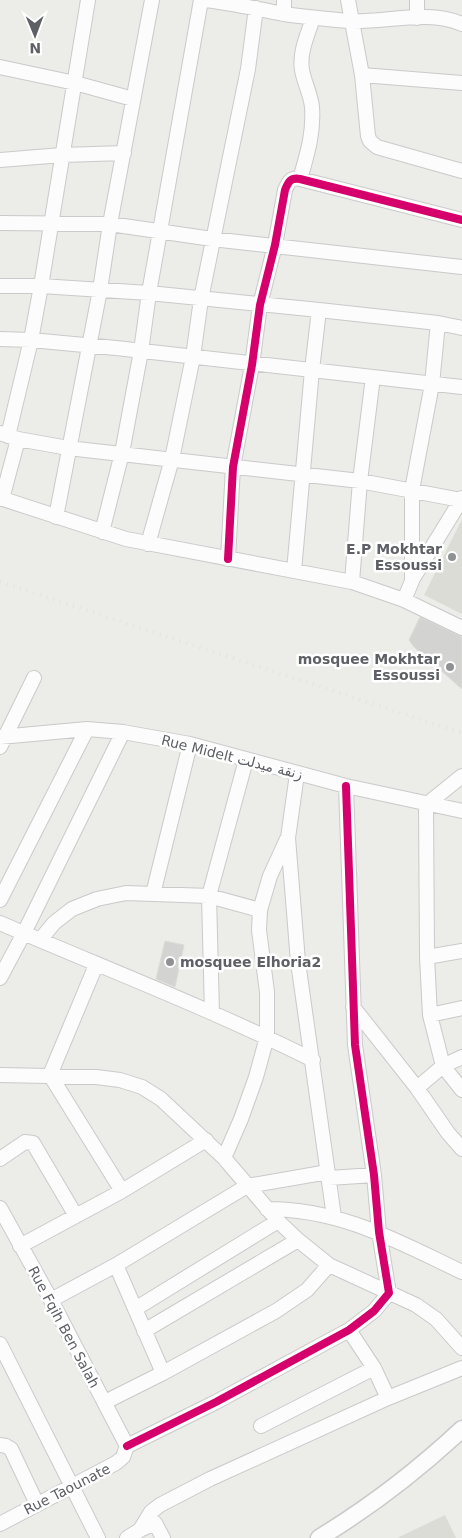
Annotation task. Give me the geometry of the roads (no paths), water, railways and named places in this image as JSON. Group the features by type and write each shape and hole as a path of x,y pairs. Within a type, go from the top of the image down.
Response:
{"street":[{"path":"88,0 41,286 31,340 8,436 1,498 102,532 148,544 352,582 404,600 462,628"},
{"path":"56,517 100,290 110,224 152,0"},
{"path":"102,532 122,453 141,351 149,293 201,0"},
{"path":"205,0 232,1 256,8 284,7 314,18 351,21 417,18 450,19 462,24"},
{"path":"348,0 362,75 366,103 366,130 370,141 378,147 462,171"},
{"path":"417,0 417,18"},
{"path":"148,544 172,460 193,357 212,239 248,69 256,8"},
{"path":"300,179 310,146 312,118 312,105 302,69 301,58 314,18"},
{"path":"0,67 75,83 134,99"},
{"path":"362,75 462,83"},
{"path":"0,160 124,153"},
{"path":"228,559 233,467 252,364 260,305 276,245 287,183 293,179 300,179 462,220"},
{"path":"0,223 110,224 212,239 462,267"},
{"path":"0,286 41,286 149,293 438,323 462,328"},
{"path":"294,571 319,310"},
{"path":"412,581 412,490 432,384 438,323"},
{"path":"0,339 31,340 141,351 462,387"},
{"path":"352,582 360,481 373,376"},
{"path":"8,436 68,448 360,481 462,499 412,581 404,600"},
{"path":"2,740 34,678"},
{"path":"0,900 87,728"},
{"name":"Rue Midelt زنقة ميدلت","path":"2,740 87,728 123,732 190,744 297,774 426,805 462,811"},
{"path":"0,978 123,732"},
{"path":"153,894 190,744"},
{"path":"212,1013 209,896 246,760"},
{"path":"297,774 288,838 298,962 334,1217"},
{"path":"462,776 426,805 426,957 430,1015 444,1066 462,1090"},
{"path":"127,1446 216,1402 349,1330 374,1311 389,1293 379,1232 374,1175 357,1065 353,1007 346,786"},
{"path":"224,1158 253,1085 267,1037 267,992 259,930 260,910 270,876 288,838"},
{"path":"40,940 54,923 72,909 98,899 126,893 209,896 260,910"},
{"path":"0,923 267,1037 313,1060"},
{"path":"426,957 462,951"},
{"path":"50,1075 96,965"},
{"path":"353,1007 462,1149"},
{"path":"430,1015 462,1008"},
{"path":"417,1088 444,1066 462,1057"},
{"path":"0,1075 96,1077 120,1080 142,1087 161,1099 206,1140 278,1221 329,1266 406,1299 430,1314 462,1348"},
{"path":"50,1075 122,1191"},
{"path":"20,1246 122,1191 206,1140"},
{"path":"0,1159 25,1142 33,1143 76,1216"},
{"path":"51,1300 116,1265 247,1186 329,1175 374,1175"},
{"name":"Rue Fqih Ben Salah","path":"0,1208 51,1300 127,1446"},
{"path":"267,1209 334,1217 379,1232 462,1272"},
{"path":"135,1309 278,1221"},
{"path":"144,1331 298,1240"},
{"path":"116,1265 163,1373"},
{"path":"105,1402 163,1373 276,1310 307,1290 329,1266"},
{"path":"349,1330 374,1368 388,1398"},
{"path":"0,1344 98,1538"},
{"path":"261,1426 374,1368"},
{"path":"140,1530 152,1512 171,1499 219,1475 388,1398 462,1368"},
{"path":"318,1538 365,1508 406,1478 462,1429"},
{"path":"0,1445 11,1449 37,1504"},
{"name":"Rue Taounate","path":"0,1524 116,1463 123,1457 127,1446"},
{"path":"127,1538 155,1523 162,1538"}],"railway":[{"path":"0,582 462,733"}],"place":[{"name":"E.P Mokhtar Essoussi","path":"452,557"},
{"name":"mosquee Mokhtar Essoussi","path":"450,667"},
{"name":"mosquee Elhoria2","path":"170,962"}]}
